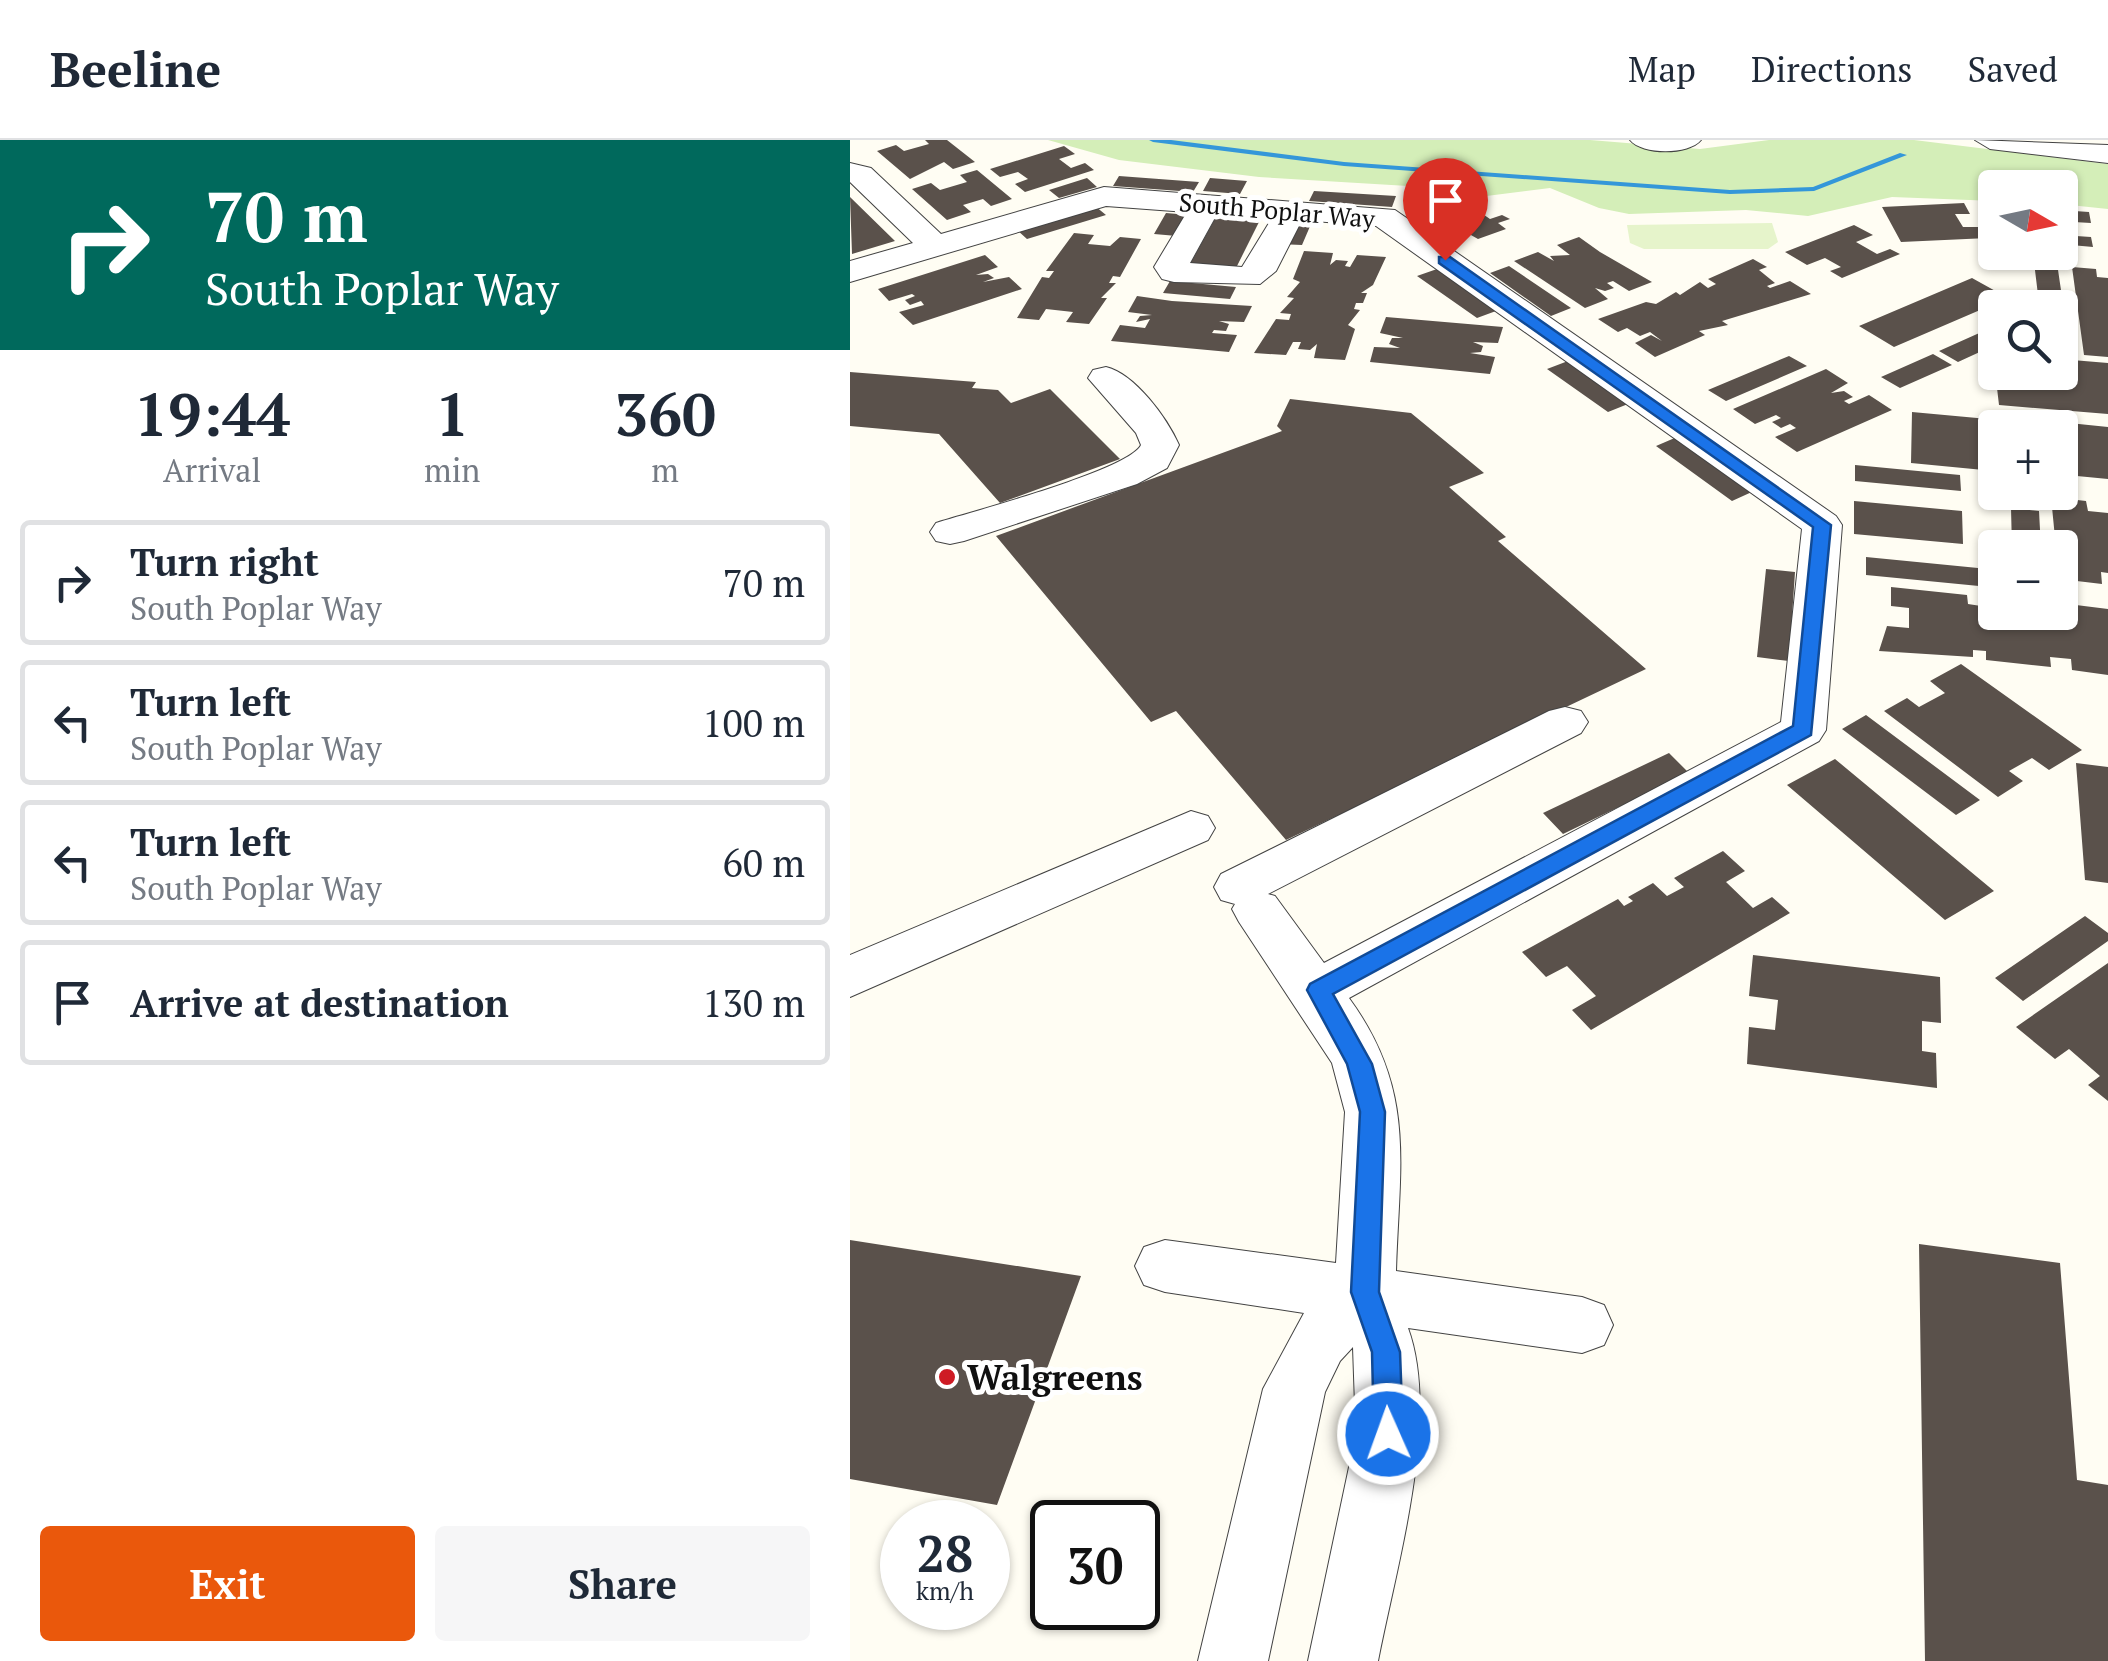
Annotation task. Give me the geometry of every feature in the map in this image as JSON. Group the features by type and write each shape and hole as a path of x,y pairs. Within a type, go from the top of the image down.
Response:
{"street":[{"path":"1645,140 1686,140"},
{"path":"1990,140 2108,154"},
{"path":"850,172 860,175 935,246"},
{"name":"South Poplar Way","path":"854,266 1104,196 1384,217 1822,525 1803,730 1318,990"},
{"path":"1207,204 1171,267 1174,272 1248,277 1258,271 1292,210"},
{"path":"950,532 1124,476 1153,460 1160,445 1153,429 1106,378"},
{"path":"1342,1661 1388,1434 1386,1352 1365,1292 1373,1112 1359,1064 1318,990 1248,898 1565,722"},
{"path":"850,978 1191,828"},
{"path":"1165,1266 1582,1326"},
{"path":"1233,1661 1294,1389 1318,1342 1365,1292"}],"green space":[{"path":"1048,140 1590,140 1700,149 1769,140 1914,140 2108,164 2108,209 2078,206 2078,170 1978,170 1978,200 1892,197 1808,216 1746,210 1629,214 1599,208 1550,188 1439,202 1408,186 1259,177 1119,160"},
{"path":"1772,223 1778,242 1768,249 1644,249 1630,243 1627,225"}],"building":[{"path":"925,140 947,140 975,162 953,169 944,162 910,179 877,151 896,145 904,151 929,144"},
{"path":"1064,146 1075,154 1059,159 1071,168 1085,163 1094,170 1025,192 1015,184 1028,179 1018,172 1000,177 990,169"},
{"path":"977,170 1012,199 991,206 983,199 963,205 971,212 947,220 912,189 931,183 940,190 967,182 960,175"},
{"path":"1119,176 1199,182 1193,192 1113,186"},
{"path":"1087,178 1097,187 1059,198 1049,190"},
{"path":"1210,178 1247,181 1240,194 1203,191"},
{"path":"1314,191 1396,196 1392,207 1309,201"},
{"path":"850,197 895,241 852,254"},
{"path":"1964,203 1970,214 1955,214 1963,227 1978,227 1978,238 1901,242 1882,207"},
{"path":"1095,206 1106,215 1027,239 1017,230"},
{"path":"1471,206 1490,219 1502,215 1510,219 1498,223 1506,229 1478,239 1439,217"},
{"path":"2078,211 2089,212 2091,223 2078,222"},
{"path":"1166,213 1189,215 1177,236 1154,234"},
{"path":"1216,217 1260,220 1236,268 1190,264"},
{"path":"1288,223 1311,224 1302,245 1278,244"},
{"path":"1854,225 1873,235 1856,242 1877,254 1890,249 1900,254 1842,278 1830,271 1841,267 1825,258 1807,265 1785,252"},
{"path":"1074,233 1094,235 1088,244 1110,246 1120,237 1141,239 1120,277 1113,276 1109,283 1116,283 1101,298 1107,298 1089,324 1066,322 1073,312 1046,309 1039,320 1017,318 1042,277 1049,278 1054,271 1046,271"},
{"path":"2078,236 2091,237 2093,247 2078,246"},
{"path":"1579,237 1652,282 1629,291 1613,281 1607,283 1614,288 1595,288 1608,299 1585,308 1514,261 1538,252 1554,261 1550,256 1570,255 1557,245"},
{"path":"1304,251 1333,253 1330,265 1336,260 1348,261 1345,266 1350,267 1357,255 1386,257 1373,285 1361,293 1367,293 1363,303 1356,303 1354,309 1360,310 1348,325 1355,329 1345,360 1314,358 1317,344 1310,350 1298,349 1301,342 1293,342 1286,355 1254,353 1276,319 1289,320 1291,314 1280,313 1294,298 1287,297 1300,282 1293,279"},
{"path":"985,255 998,267 976,275 994,278 983,282 1009,277 1022,289 913,325 899,312 924,305 921,301 910,305 905,300 915,296 912,294 889,301 878,289"},
{"path":"1753,259 1767,267 1759,270 1775,283 1767,286 1770,288 1790,281 1811,294 1722,321 1728,325 1699,331 1705,335 1655,357 1635,343 1651,335 1662,341 1650,332 1640,336 1627,328 1618,332 1598,319 1646,302 1656,304 1700,282 1708,288 1716,284 1708,279"},
{"path":"1509,266 1571,308 1551,316 1490,273"},
{"path":"2078,268 2096,269 2097,277 2108,278 2108,357 2084,355 2072,270"},
{"path":"1437,269 1496,311 1477,318 1417,276"},
{"path":"2035,270 2058,270 2061,290 2037,290"},
{"path":"1972,278 1994,290 1978,290 1978,311 1894,347 1859,326"},
{"path":"1170,281 1236,287 1230,299 1163,293"},
{"path":"1137,296 1252,306 1244,322 1219,321 1229,324 1226,331 1212,333 1237,335 1229,352 1111,341 1120,325 1145,328 1150,319 1136,322 1140,316 1152,315 1128,312"},
{"path":"1386,317 1503,327 1498,343 1473,342 1483,346 1481,352 1470,353 1495,357 1490,374 1370,362 1374,347 1400,348 1389,344 1392,338 1403,338 1380,333"},
{"path":"1978,334 1978,353 1958,362 1939,351"},
{"path":"1933,354 1952,365 1900,388 1881,377"},
{"path":"1789,356 1807,366 1726,401 1708,390"},
{"path":"2078,360 2108,363 2108,414 1999,405 1997,390 2078,390"},
{"path":"1568,361 1628,404 1608,412 1547,369"},
{"path":"1826,369 1848,383 1831,393 1844,391 1853,397 1844,401 1849,404 1869,395 1892,410 1797,452 1775,437 1796,428 1790,424 1781,428 1772,422 1781,418 1776,415 1755,424 1733,409"},
{"path":"850,372 976,382 972,388 998,390 1011,403 1050,389 1120,459 1000,503 939,434 850,426"},
{"path":"1290,399 1411,413 1484,473 1449,487 1506,537 1498,541 1646,669 1286,840 1176,711 1151,722 996,536 1282,431 1277,426"},
{"path":"1912,412 1978,418 1978,469 1911,463"},
{"path":"2078,424 2108,427 2108,479 2078,476"},
{"path":"1677,437 1754,491 1732,501 1656,446"},
{"path":"1855,465 1960,475 1961,491 1855,481"},
{"path":"2078,500 2086,501 2088,511 2108,513 2108,573 2101,572 2102,584 2078,581 2078,530 2054,530 2052,510 2078,510"},
{"path":"1854,501 1962,511 1963,544 1854,534"},
{"path":"2011,510 2039,511 2040,530 2012,530"},
{"path":"1866,557 1978,568 1978,586 1866,575"},
{"path":"1766,569 1795,572 1789,661 1757,657"},
{"path":"1891,587 1967,595 1968,604 1978,606 1978,630 2078,630 2078,605 2108,609 2108,675 2072,670 2071,659 2050,657 2051,667 1986,660 1986,651 1973,650 1973,657 1879,651 1887,626 1909,628 1909,608 1891,606"},
{"path":"1961,664 2082,750 2049,770 2032,758 2009,771 2023,781 1998,797 1884,711 1907,698 1919,707 1945,693 1930,681"},
{"path":"1866,715 1980,800 1956,815 1842,729"},
{"path":"1669,753 1689,773 1563,834 1543,813"},
{"path":"1835,759 1994,891 1945,920 1787,785"},
{"path":"2076,763 2108,767 2108,883 2085,880"},
{"path":"1723,851 1745,871 1726,882 1753,908 1772,897 1790,913 1591,1030 1572,1010 1596,996 1567,966 1546,977 1522,952 1618,899 1624,906 1633,901 1628,897 1653,883 1667,896 1684,887 1674,878"},
{"path":"2085,916 2108,933 2108,941 2023,1001 1995,978"},
{"path":"1753,955 1940,977 1941,1023 1922,1021 1922,1051 1936,1053 1937,1088 1747,1064 1749,1027 1775,1030 1778,1000 1749,996"},
{"path":"2108,963 2108,1101 2088,1085 2100,1076 2069,1049 2055,1059 2016,1027"},
{"name":"Walgreens","path":"850,1240 1081,1276 999,1500 969,1500 850,1479"},
{"path":"1919,1244 2060,1263 2077,1480 2108,1485 2108,1661 1925,1661"}],"waterway":[{"path":"1153,140 1344,164 1730,192 1814,189 1903,155"}],"place":[{"name":"Walgreens","path":"947,1377"}],"route":[{"path":"1388,1434 1386,1352 1365,1292 1373,1112 1359,1064 1318,990 1803,730 1822,525 1445,260"}]}
